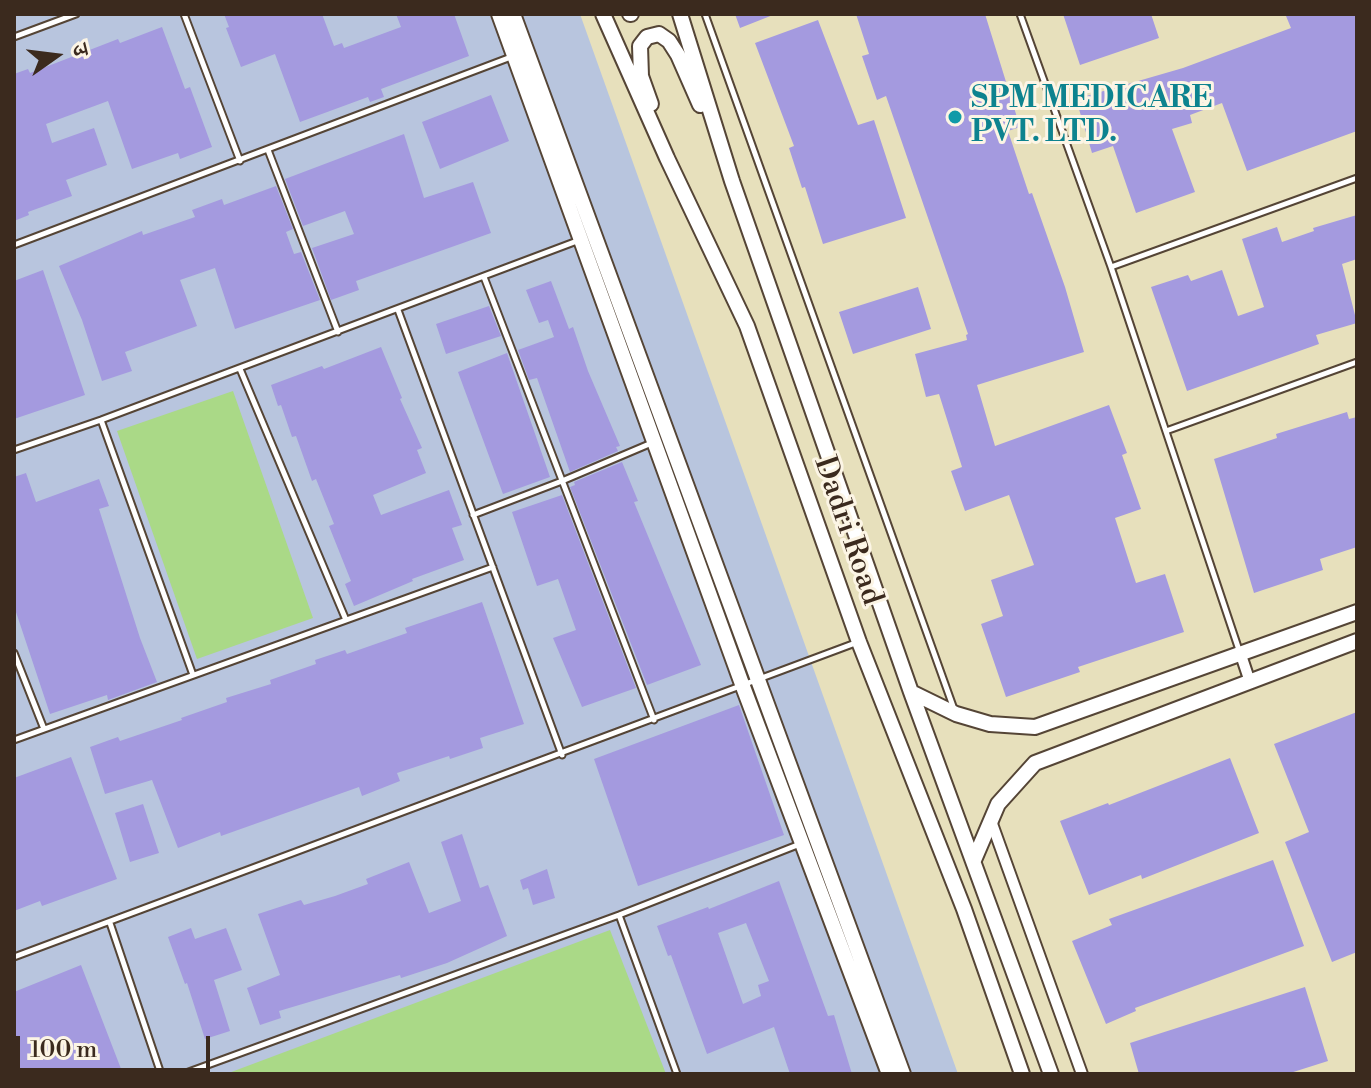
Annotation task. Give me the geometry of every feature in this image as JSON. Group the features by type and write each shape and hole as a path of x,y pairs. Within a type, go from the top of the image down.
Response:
{"street":[{"path":"499,14 520,53 662,438 757,678 889,1074"},
{"path":"513,14 520,53"},
{"name":"Dadri Road","path":"603,14 747,326 859,642 964,909 1022,1074"},
{"name":"Dadri Road","path":"680,14 732,181 911,692 1051,1074"},
{"path":"667,158 660,125 641,76 639,62 640,46 647,37 659,34 669,41 678,55 732,181"},
{"path":"662,438 742,684 810,840 903,1074"},
{"path":"911,692 956,714 990,724 1035,727 1357,612"},
{"path":"974,860 998,804 1035,763 1357,641"},
{"path":"1241,655 1250,682"},
{"path":"991,821 1082,1074"}],"lane":[{"path":"14,37 76,14"},
{"path":"184,14 240,161"},
{"path":"705,14 956,714"},
{"path":"1020,14 1111,267 1241,655"},
{"path":"14,245 520,53"},
{"path":"268,150 338,332"},
{"path":"1111,267 1357,178"},
{"path":"14,450 240,369 587,237"},
{"path":"484,277 654,720"},
{"path":"398,310 562,755"},
{"path":"1166,431 1357,362"},
{"path":"240,369 346,620"},
{"path":"101,420 193,675"},
{"path":"473,515 662,438"},
{"path":"14,740 493,567"},
{"path":"14,957 859,642"},
{"path":"14,653 44,729"},
{"path":"183,1074 619,915 810,840"},
{"path":"619,915 677,1074"},
{"path":"110,923 161,1074"}],"shaded area":[{"path":"14,14 580,14 958,1074 14,1074"}],"green space":[{"path":"233,391 313,618 197,659 117,431"},
{"path":"610,930 666,1074 226,1074"}],"building":[{"path":"224,14 322,14 334,46 342,43 344,48 401,27 396,14 454,14 469,56 381,89 384,97 370,102 368,97 300,122 275,54 241,67"},
{"path":"735,14 773,14 773,15 740,28"},
{"path":"856,14 985,14 1020,127 1008,131 1065,287 1084,352 977,385 995,446 1109,405 1127,453 1122,455 1141,509 1115,518 1136,583 1165,574 1184,632 1078,667 1080,672 1006,697 981,624 1003,616 991,580 1034,565 1009,495 965,511 951,471 962,467 939,394 926,397 915,354 967,340 968,334 886,96 877,100 862,56 869,54"},
{"path":"1063,14 1151,14 1159,38 1080,65"},
{"path":"1357,14 1357,131 1247,171 1222,103 1190,115 1192,123 1172,129 1195,192 1136,213 1113,146 1092,153 1076,99 1183,68 1291,28 1286,16"},
{"path":"818,20 858,125 874,120 906,218 823,244 789,148 794,146 755,43"},
{"path":"162,27 185,89 190,87 212,147 180,159 178,153 132,169 108,101 46,124 52,143 94,128 107,165 66,180 72,196 28,212 29,215 14,221 14,74 28,69 30,73 118,39 120,43"},
{"path":"491,95 509,141 440,169 422,122"},
{"path":"404,134 424,198 473,182 491,233 356,281 359,290 331,300 312,248 354,234 345,211 303,226 285,179"},
{"path":"276,186 293,229 286,232 294,254 301,252 320,300 235,329 215,268 180,280 197,326 125,352 132,371 102,381 82,320 59,266 142,231 143,235 195,217 192,210 222,199 224,205"},
{"path":"1357,215 1357,259 1342,264 1357,323 1316,335 1319,344 1187,391 1151,287 1188,275 1191,281 1222,270 1238,316 1264,307 1242,239 1277,227 1282,242 1314,231 1313,228"},
{"path":"43,270 85,395 14,419 14,281"},
{"path":"551,281 569,329 573,327 620,446 616,447 618,451 570,472 537,378 529,380 518,350 554,337 548,320 539,323 526,290"},
{"path":"918,287 931,329 853,354 839,312"},
{"path":"489,306 501,336 446,354 436,324"},
{"path":"381,347 422,448 417,450 426,473 373,495 381,515 449,490 462,525 452,528 464,560 412,579 354,606 345,584 351,581 329,526 334,524 271,385"},
{"path":"507,353 550,477 503,494 458,372"},
{"path":"1347,412 1349,419 1357,417 1357,547 1320,559 1323,570 1254,593 1214,459 1277,438 1276,434"},
{"path":"622,462 638,501 634,502 701,665 647,685 570,487 575,485 574,482"},
{"path":"26,473 36,502 99,479 109,506 99,509 157,682 108,700 107,695 50,714 14,606 14,477"},
{"path":"562,495 636,688 582,707 553,638 576,630 558,579 537,586 512,512"},
{"path":"482,602 524,724 480,738 483,748 397,773 400,781 362,796 359,787 178,848 152,780 105,794 90,747 118,737 120,741 182,720 227,702 226,698 271,684 270,680 316,664 315,660 345,650 347,654 407,633 405,628"},
{"path":"739,705 784,835 638,886 594,759"},
{"path":"1357,712 1357,952 1332,962 1285,842 1309,832 1274,744"},
{"path":"71,757 117,879 42,906 40,901 14,911 14,778"},
{"path":"1230,758 1259,833 1142,879 1141,875 1089,895 1060,821"},
{"path":"143,804 159,853 130,862 115,813"},
{"path":"462,834 480,888 488,885 507,936 447,963 279,1011 281,1018 260,1025 247,988 280,975 258,914 301,900 304,905 335,896 368,884 366,879 409,862 429,913 461,901 441,842"},
{"path":"1273,860 1304,946 1135,1008 1136,1011 1106,1024 1072,941 1112,925 1109,919"},
{"path":"547,869 555,898 533,905 528,888 523,890 520,880"},
{"path":"779,881 828,1016 834,1015 852,1074 790,1074 774,1027 707,1054 671,955 668,956 657,926","holes":["746,923 769,981 758,985 761,996 743,1004 718,933"]},
{"path":"191,928 195,939 226,928 242,970 214,980 230,1031 205,1039 168,937"},
{"path":"81,965 123,1074 14,1074 14,992"},
{"path":"1305,987 1328,1061 1287,1074 1139,1074 1130,1043"}],"place":[{"name":"SPM MEDICARE PVT. LTD.","path":"955,117"}]}
